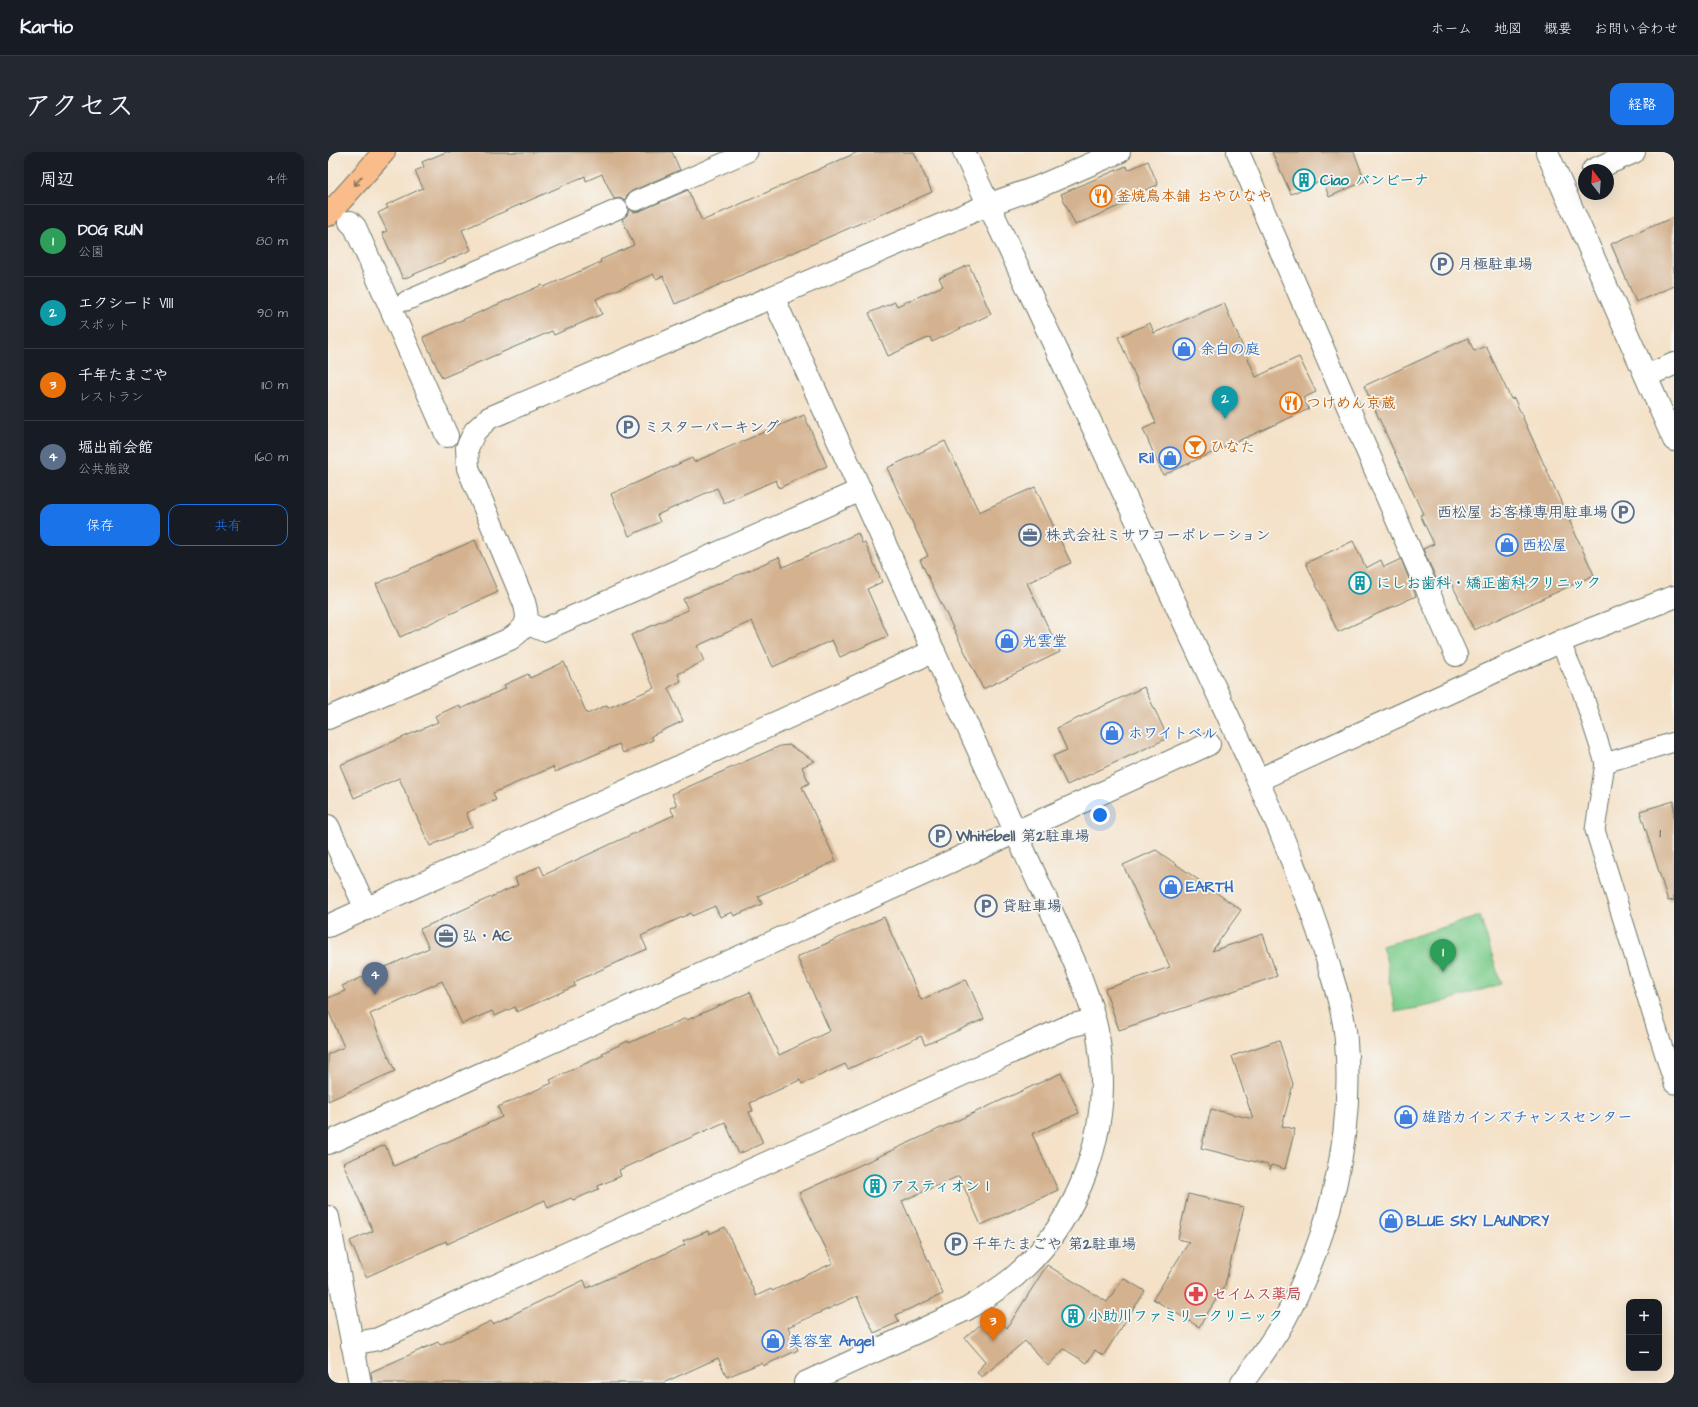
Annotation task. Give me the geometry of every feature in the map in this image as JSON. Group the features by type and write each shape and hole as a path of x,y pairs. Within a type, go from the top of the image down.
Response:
{"main road":[{"path":"328,215 384,152"}],"street":[{"path":"964,152 990,204 1258,780 1301,885 1331,972 1340,1007 1347,1043 1348,1084 1340,1166 1330,1206 1318,1245 1303,1283 1285,1320 1263,1355 1242,1383"},
{"path":"328,718 510,639 522,630 526,623 528,616 524,602 468,468 467,448 475,431 489,418 990,204 1038,188 1119,152"},
{"path":"1238,152 1456,655"},
{"path":"1547,152 1674,440"},
{"path":"1607,164 1634,152"},
{"path":"1561,184 1578,177"},
{"path":"350,222 355,227 447,436"},
{"path":"773,297 1074,961 1084,986 1094,1020 1099,1042 1102,1070 1102,1099 1092,1156 1082,1183 1069,1209 1035,1256 1014,1276 974,1304 808,1382"},
{"path":"1646,376 1674,364"},
{"path":"526,623 543,630 861,490"},
{"path":"1258,780 1560,642 1674,597"},
{"path":"328,926 934,651"},
{"path":"328,1143 1209,744"},
{"path":"328,826 366,909"},
{"path":"352,1344 378,1339 1069,1026 1094,1020"},
{"path":"328,1217 360,1383"}],"lane":[{"path":"636,201 748,152"},
{"path":"406,301 618,209"},
{"path":"1560,642 1582,691 1605,764 1595,830 1674,1084"},
{"path":"1605,764 1674,742"}],"green space":[{"path":"1480,916 1501,984 1433,1005 1395,1012 1386,959 1382,946"}],"building":[{"path":"446,152 672,152 680,170 632,191 627,195 625,201 620,198 614,199 602,174 586,181 585,176 462,230 471,250 403,279 382,233 387,231 378,213 388,208 386,205 423,188 415,171 424,167 422,162"},
{"path":"858,152 914,152 932,192 675,304 663,276 656,279 653,274 596,299 602,314 554,335 552,331 442,378 423,337 542,285 544,287 601,262 600,260 634,245 622,219 627,215 629,209 634,212 640,211 688,190 702,221"},
{"name":"Ciao バンビーナ","path":"1272,152 1354,152 1365,181 1329,197 1323,180 1291,194"},
{"name":"釜焼鳥本舗 おやひなや","path":"1148,161 1158,185 1138,193 1140,197 1075,225 1061,194 1126,166 1128,170"},
{"path":"1674,217 1674,286 1636,302 1611,244"},
{"path":"969,265 991,314 932,342 930,337 888,356 869,313 895,302 897,306 943,286 939,278"},
{"path":"1224,303 1256,377 1299,357 1316,392 1303,398 1309,409 1163,475 1143,429 1156,423 1118,337 1150,323 1154,333"},
{"path":"1468,338 1474,351 1486,346 1511,399 1514,398 1594,575 1474,630 1450,580 1439,585 1423,549 1434,544 1420,515 1423,514 1364,386"},
{"path":"804,415 827,466 779,488 776,480 724,503 717,488 657,515 660,522 629,536 611,494 692,458 694,462"},
{"path":"945,441 979,512 1035,487 1071,563 1027,583 1060,652 983,689 920,560 928,556 887,468"},
{"path":"858,533 862,543 865,543 882,582 867,589 888,636 840,657 832,640 773,667 752,621 697,646 704,661 678,674 681,681 668,688 683,721 651,736 653,740 623,753 619,744 555,772 553,767 493,793 496,800 466,813 472,827 430,846 399,778 354,798 340,765 438,722 435,716 459,705 461,709 506,688 504,685 528,674 530,678 564,662 587,714 607,705 608,708 654,688 631,635 688,610 683,599 779,557 783,567"},
{"path":"475,540 498,592 400,637 376,584"},
{"name":"にしお歯科・矯正歯科クリニック","path":"1353,541 1366,568 1381,560 1384,567 1401,559 1416,596 1338,632 1306,563"},
{"path":"1144,687 1168,738 1067,785 1053,756 1067,750 1057,728"},
{"path":"789,745 815,761 802,767 809,783 802,787 836,861 758,896 762,904 734,916 732,912 720,917 715,906 692,916 691,913 641,936 647,949 574,982 575,986 517,1012 515,1007 495,1016 492,1011 462,1024 442,981 370,1014 395,1071 328,1101 328,1054 344,1047 328,1010 328,998 345,991 342,986 429,948 420,929 518,885 515,878 540,866 544,875 674,815 670,808 677,805 672,794 780,746"},
{"path":"1674,801 1674,900 1668,901 1640,811"},
{"path":"1156,850 1241,910 1212,951 1263,934 1277,976 1119,1030 1105,989 1170,967 1123,865"},
{"path":"884,917 921,1000 966,979 984,1019 925,1045 921,1036 848,1069 845,1064 802,1084 800,1080 750,1103 753,1111 749,1112 763,1143 739,1154 725,1122 619,1170 621,1176 598,1186 599,1189 573,1200 571,1198 548,1208 545,1200 447,1244 446,1241 366,1277 350,1241 373,1231 343,1163 385,1145 394,1166 502,1117 498,1107 552,1083 550,1080 604,1055 602,1053 686,1018 687,1020 750,992 779,1055 830,1031 797,957"},
{"path":"1279,1040 1293,1084 1282,1126 1295,1129 1285,1169 1271,1165 1270,1170 1268,1165 1201,1148 1211,1109 1253,1119 1232,1056"},
{"path":"1061,1073 1079,1113 1032,1134 1058,1190 981,1225 959,1176 902,1201 943,1294 896,1315 899,1322 874,1333 857,1296 788,1327 798,1350 763,1366 761,1363 727,1377 718,1358 663,1383 372,1383 371,1372 438,1342 440,1345 491,1321 493,1324 584,1280 587,1288 685,1245 683,1241 708,1231 709,1234 725,1227 756,1296 771,1289 772,1291 833,1263 799,1193"},
{"path":"1188,1194 1244,1207 1225,1285 1199,1327 1153,1299 1189,1242 1178,1239"},
{"path":"1047,1265 1107,1302 1123,1278 1145,1291 1103,1356 1095,1350 1087,1363 1064,1349 1048,1366 1025,1341 982,1377 977,1373 985,1361 965,1338 994,1313 1007,1328"}],"place":[{"name":"Ciao バンビーナ","path":"1304,180"},
{"name":"釜焼鳥本舗 おやひなや","path":"1101,196"},
{"name":"月極駐車場","path":"1442,264"},
{"name":"余白の庭","path":"1184,349"},
{"name":"つけめん京蔵","path":"1291,403"},
{"name":"エクシード Ⅷ","path":"1225,419"},
{"name":"ミスターパーキング","path":"628,427"},
{"name":"ひなた","path":"1195,447"},
{"name":"Ril","path":"1170,458"},
{"name":"西松屋 お客様専用駐車場","path":"1623,512"},
{"name":"株式会社ミサワコーポレーション","path":"1030,535"},
{"name":"西松屋","path":"1507,545"},
{"name":"にしお歯科・矯正歯科クリニック","path":"1360,583"},
{"name":"光雲堂","path":"1007,641"},
{"name":"ホワイトベル","path":"1112,733"},
{"name":"Whitebell 第2駐車場","path":"940,836"},
{"name":"EARTH","path":"1171,887"},
{"name":"貸駐車場","path":"986,906"},
{"name":"弘・AC","path":"446,936"},
{"name":"DOG RUN","path":"1443,972"},
{"name":"堀出前会館","path":"375,995"},
{"name":"雄踏カインズチャンスセンター","path":"1406,1117"},
{"name":"アスティオンⅠ","path":"875,1186"},
{"name":"BLUE SKY LAUNDRY","path":"1391,1221"},
{"name":"千年たまごや 第2駐車場","path":"956,1244"},
{"name":"セイムス薬局","path":"1196,1294"},
{"name":"小助川ファミリークリニック","path":"1073,1316"},
{"name":"美容室 Angel","path":"773,1341"},
{"name":"千年たまごや","path":"993,1341"}]}
